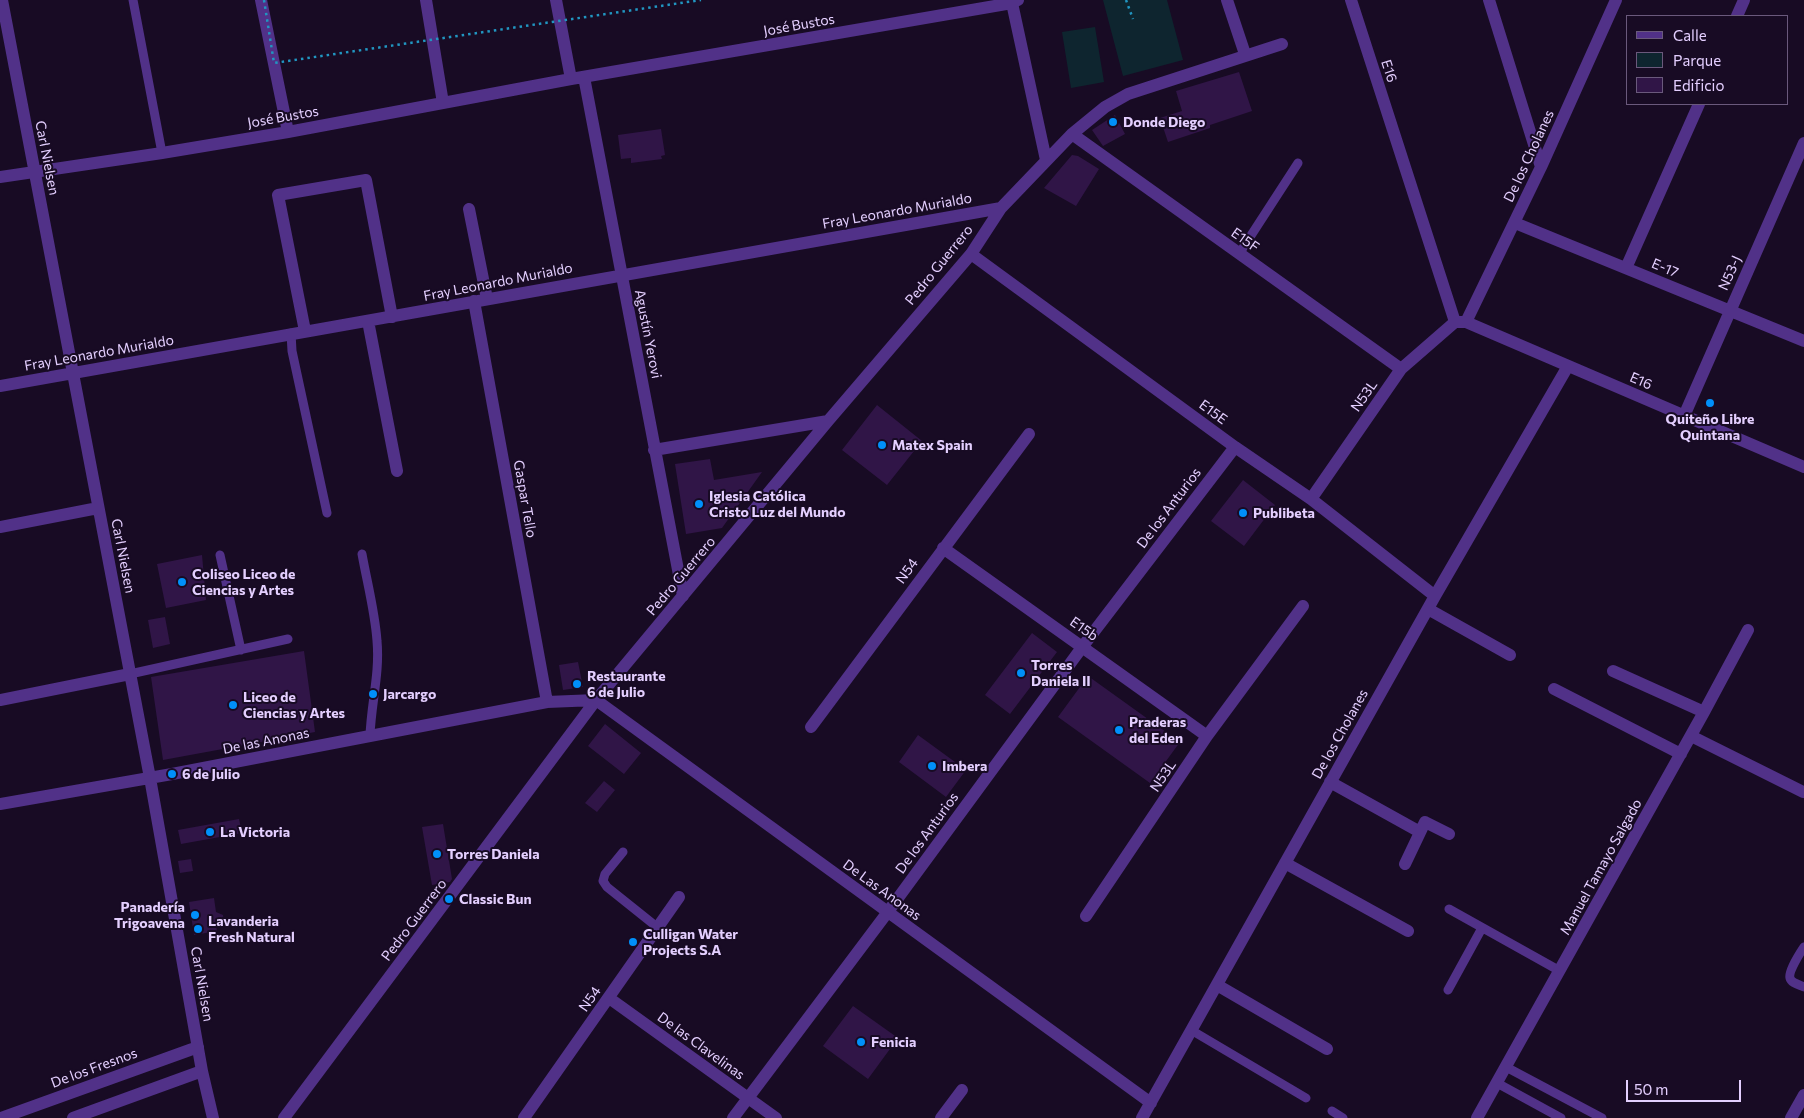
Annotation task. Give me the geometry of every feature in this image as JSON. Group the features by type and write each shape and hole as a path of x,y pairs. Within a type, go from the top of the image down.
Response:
{"street":[{"name":"Carl Nielsen","path":"2,0 150,778 202,1071 213,1118"},
{"path":"263,0 288,132"},
{"path":"426,0 443,103"},
{"path":"556,0 570,79"},
{"path":"1227,0 1245,54"},
{"name":"E16","path":"1351,0 1460,322 1804,466"},
{"path":"1489,0 1541,167"},
{"name":"De los Cholanes","path":"1460,322 1515,223 1616,0"},
{"path":"1737,15 1744,0"},
{"name":"José Bustos","path":"0,177 162,154 570,79 1015,1"},
{"path":"1015,1 1046,160"},
{"name":"Pedro Guerrero","path":"284,1118 596,700 828,420 971,254 1001,208 1072,134 1105,107 1128,94 1245,54 1282,44"},
{"name":"Agustín Yerovi","path":"584,78 683,596"},
{"path":"1626,268 1698,105"},
{"name":"E15F","path":"1072,134 1401,369"},
{"name":"N53-J","path":"1684,416 1804,143"},
{"path":"305,331 278,195 366,180 392,317"},
{"name":"Fray Leonardo Murialdo","path":"0,386 291,333 392,317 621,274 1001,208"},
{"path":"469,209 487,299"},
{"name":"E-17","path":"1515,223 1729,312 1804,341"},
{"name":"E15E","path":"971,254 1235,447 1311,499 1435,596"},
{"name":"Gaspar Tello","path":"474,301 547,702"},
{"path":"368,321 397,471"},
{"name":"N53L","path":"1311,499 1401,369 1460,322"},
{"name":"De los Cholanes","path":"1142,1118 1435,596 1568,366"},
{"path":"654,450 828,420"},
{"name":"N54","path":"811,727 1029,434"},
{"name":"De los Anturios","path":"733,1118 887,913 1083,646 1235,447"},
{"path":"0,527 98,508"},
{"name":"E15b","path":"943,548 1207,736"},
{"name":"N53L","path":"1086,916 1207,736 1303,606"},
{"path":"1428,609 1510,655"},
{"name":"Manuel Tamayo Salgado","path":"1477,1118 1691,736 1748,630"},
{"path":"1613,671 1704,712"},
{"path":"0,700 130,674"},
{"path":"1554,689 1681,754"},
{"name":"De las Anonas","path":"0,804 150,778 547,702 596,700"},
{"name":"De Las Anonas","path":"596,700 1150,1103"},
{"path":"1691,736 1803,792"},
{"path":"1330,782 1420,832"},
{"path":"1405,864 1425,822 1449,834"},
{"path":"1286,863 1408,931"},
{"name":"N54","path":"524,1118 679,897"},
{"path":"1217,985 1326,1049"},
{"name":"De las Clavelinas","path":"609,998 776,1118"},
{"name":"De los Fresnos","path":"1,1118 198,1047"},
{"path":"80,1117 202,1071"},
{"path":"941,1118 962,1090"},
{"path":"1794,1116 1804,1095"}],"lane":[{"path":"133,0 162,154"},
{"path":"1239,254 1298,163"},
{"path":"291,333 292,351 327,512"},
{"path":"362,554 378,641 377,684 371,714 370,736"},
{"path":"220,555 241,650"},
{"path":"130,674 288,639"},
{"path":"623,852 605,874 603,881 607,888 657,927"},
{"path":"1449,909 1560,971"},
{"path":"1448,990 1482,928"},
{"path":"1804,947 1790,972 1790,977 1792,981 1804,988"},
{"path":"1191,1030 1306,1098"},
{"path":"1506,1067 1602,1118"},
{"path":"1497,1083 1561,1118"},
{"path":"1332,1112 1343,1118"}],"path":[{"path":"263,0 274,63 701,0"},
{"path":"1126,0 1133,19"}],"green space":[{"path":"1103,0 1167,0 1183,60 1123,76"},
{"path":"1095,27 1104,82 1071,88 1062,32"}],"building":[{"path":"1239,72 1252,111 1168,142 1160,118 1182,111 1176,91"},
{"path":"1115,115 1125,134 1103,146 1092,130"},
{"path":"661,129 665,155 661,156 662,159 631,163 631,158 621,159 618,135"},
{"path":"1072,155 1078,156 1099,169 1076,206 1044,188"},
{"name":"Matex Spain","path":"877,405 922,441 887,485 842,450"},
{"name":"Iglesia Católica Cristo Luz del Mundo","path":"710,459 714,480 762,472 722,528 686,534 675,464"},
{"name":"Publibeta","path":"1243,480 1275,505 1244,546 1211,521"},
{"name":"Coliseo Liceo de Ciencias y Artes","path":"202,555 206,600 166,608 157,564"},
{"path":"165,617 170,644 153,648 148,620"},
{"name":"Torres Daniela II","path":"1032,633 1057,652 1010,714 985,695"},
{"name":"Liceo de Ciencias y Artes","path":"304,651 315,732 163,760 151,677"},
{"path":"578,662 583,687 563,690 559,665"},
{"name":"Praderas del Eden","path":"1088,676 1180,742 1150,783 1058,717"},
{"path":"605,724 641,753 624,774 588,746"},
{"name":"Imbera","path":"918,735 966,770 946,797 899,762"},
{"path":"604,781 615,790 597,812 585,803"},
{"name":"La Victoria","path":"239,819 242,833 181,844 178,830"},
{"name":"Torres Daniela","path":"443,824 452,879 450,882 432,885 422,827"},
{"path":"191,859 193,871 180,873 178,861"},
{"path":"214,898 216,912 223,915 224,925 216,926 217,931 194,935 189,902"},
{"name":"Fenicia","path":"853,1006 898,1038 868,1079 823,1046"}],"place":[{"name":"Donde Diego","path":"1113,122"},
{"name":"Quiteño Libre Quintana","path":"1710,403"},
{"name":"Matex Spain","path":"882,445"},
{"name":"Iglesia Católica Cristo Luz del Mundo","path":"699,504"},
{"name":"Publibeta","path":"1243,513"},
{"name":"Coliseo Liceo de Ciencias y Artes","path":"182,582"},
{"name":"Torres Daniela II","path":"1021,673"},
{"name":"Restaurante 6 de Julio","path":"577,684"},
{"name":"Jarcargo","path":"373,694"},
{"name":"Liceo de Ciencias y Artes","path":"233,705"},
{"name":"Praderas del Eden","path":"1119,730"},
{"name":"Imbera","path":"932,766"},
{"name":"6 de Julio","path":"172,774"},
{"name":"La Victoria","path":"210,832"},
{"name":"Torres Daniela","path":"437,854"},
{"name":"Classic Bun","path":"449,899"},
{"name":"Panadería Trigoavena","path":"195,915"},
{"name":"Lavanderia Fresh Natural","path":"198,929"},
{"name":"Culligan Water Projects S.A","path":"633,942"},
{"name":"Fenicia","path":"861,1042"}]}
